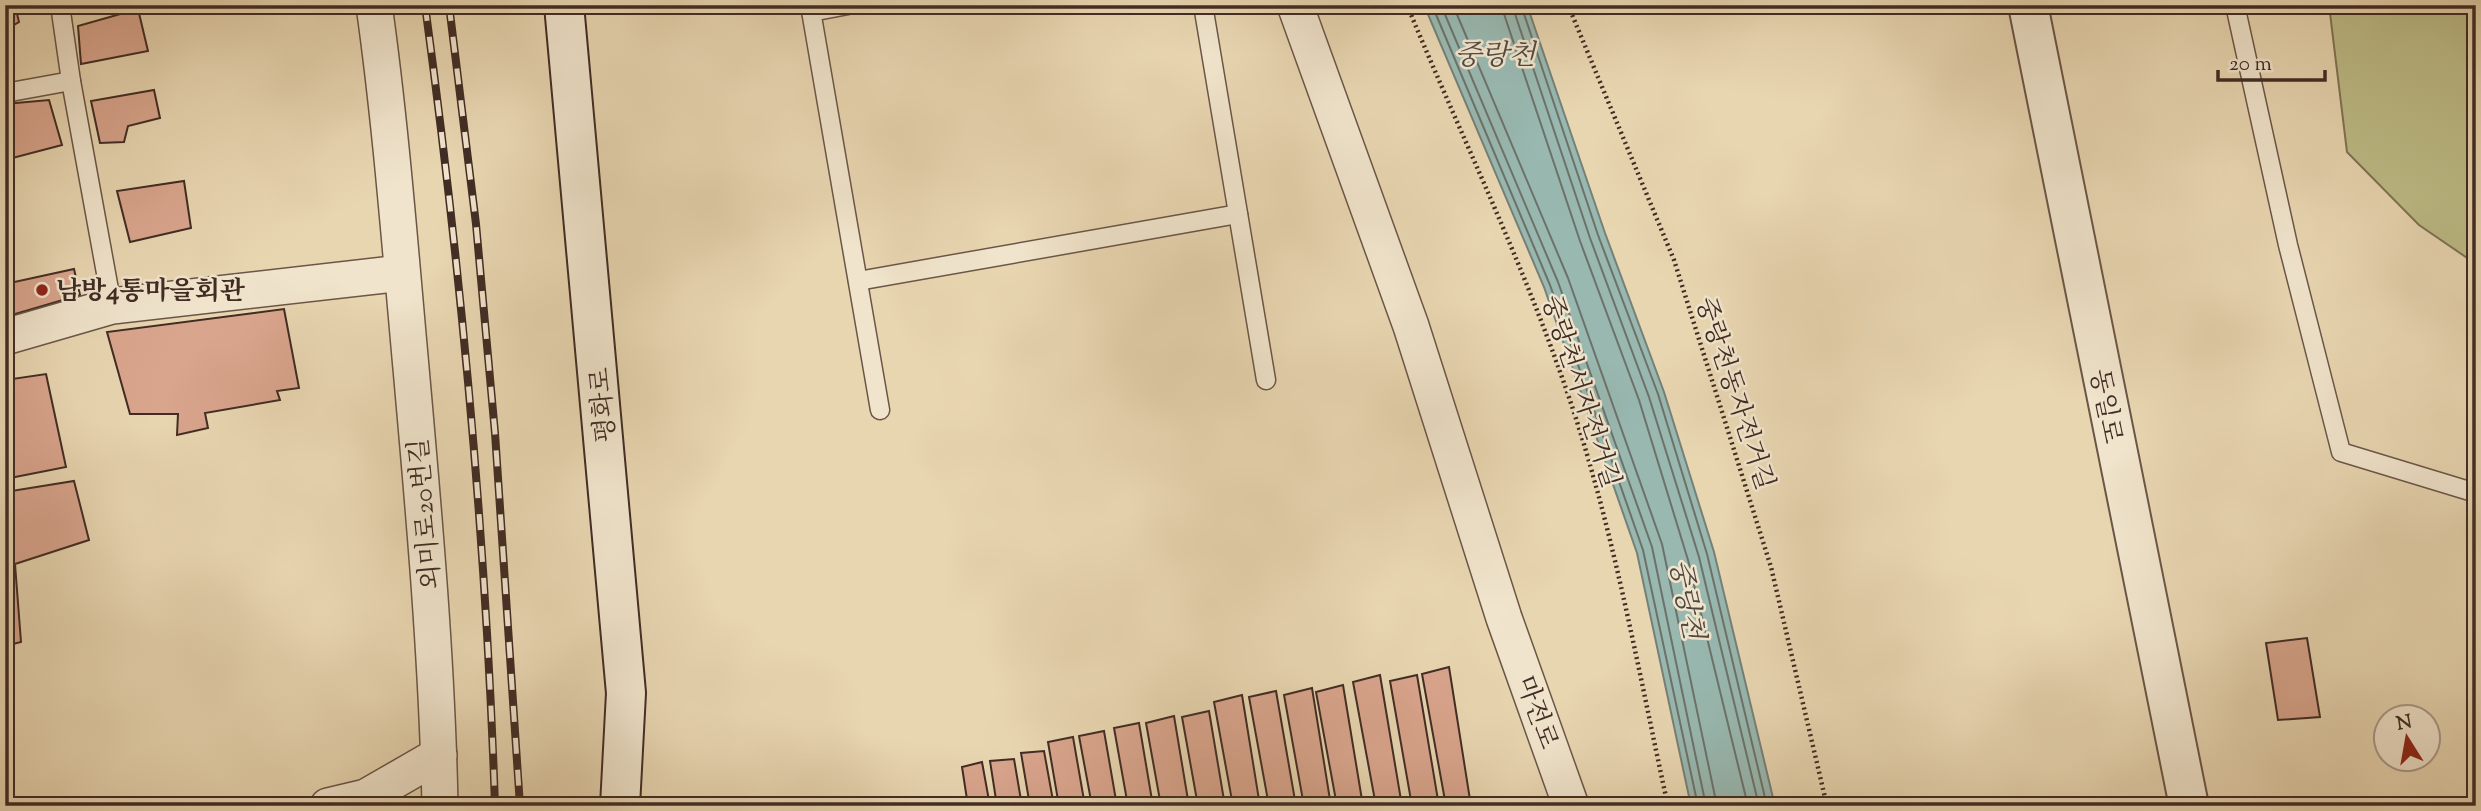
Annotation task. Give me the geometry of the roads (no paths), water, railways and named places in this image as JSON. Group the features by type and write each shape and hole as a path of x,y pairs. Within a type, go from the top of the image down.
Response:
{"main road":[{"name":"평화로","path":"564,5 626,693 620,806"},
{"name":"동일로","path":"2028,5 2154,645 2190,799"}],"street":[{"name":"외미로20번길","path":"374,5 390,117 429,573 440,806"},
{"name":"마전로","path":"1295,5 1411,326 1504,618 1571,806"},
{"path":"5,337 113,306 402,273"},
{"path":"328,806 366,797 439,755"}],"lane":[{"path":"60,5 71,81 113,306"},
{"path":"848,5 810,9 880,410"},
{"path":"1203,5 1266,380"},
{"path":"2235,5 2287,245 2341,452 2476,493"},
{"path":"5,93 71,81"},
{"path":"858,281 1238,214"}],"water":[{"name":"중랑천","path":"1424,5 1527,5 1605,233 1664,392 1714,552 1775,806 1691,806 1637,553 1544,287"}],"railway":[{"path":"425,5 450,205 470,405 485,605 495,806"},
{"path":"449,5 476,224 495,433 520,806"}],"place":[{"name":"남방4통마을회관","path":"42,290"}]}
